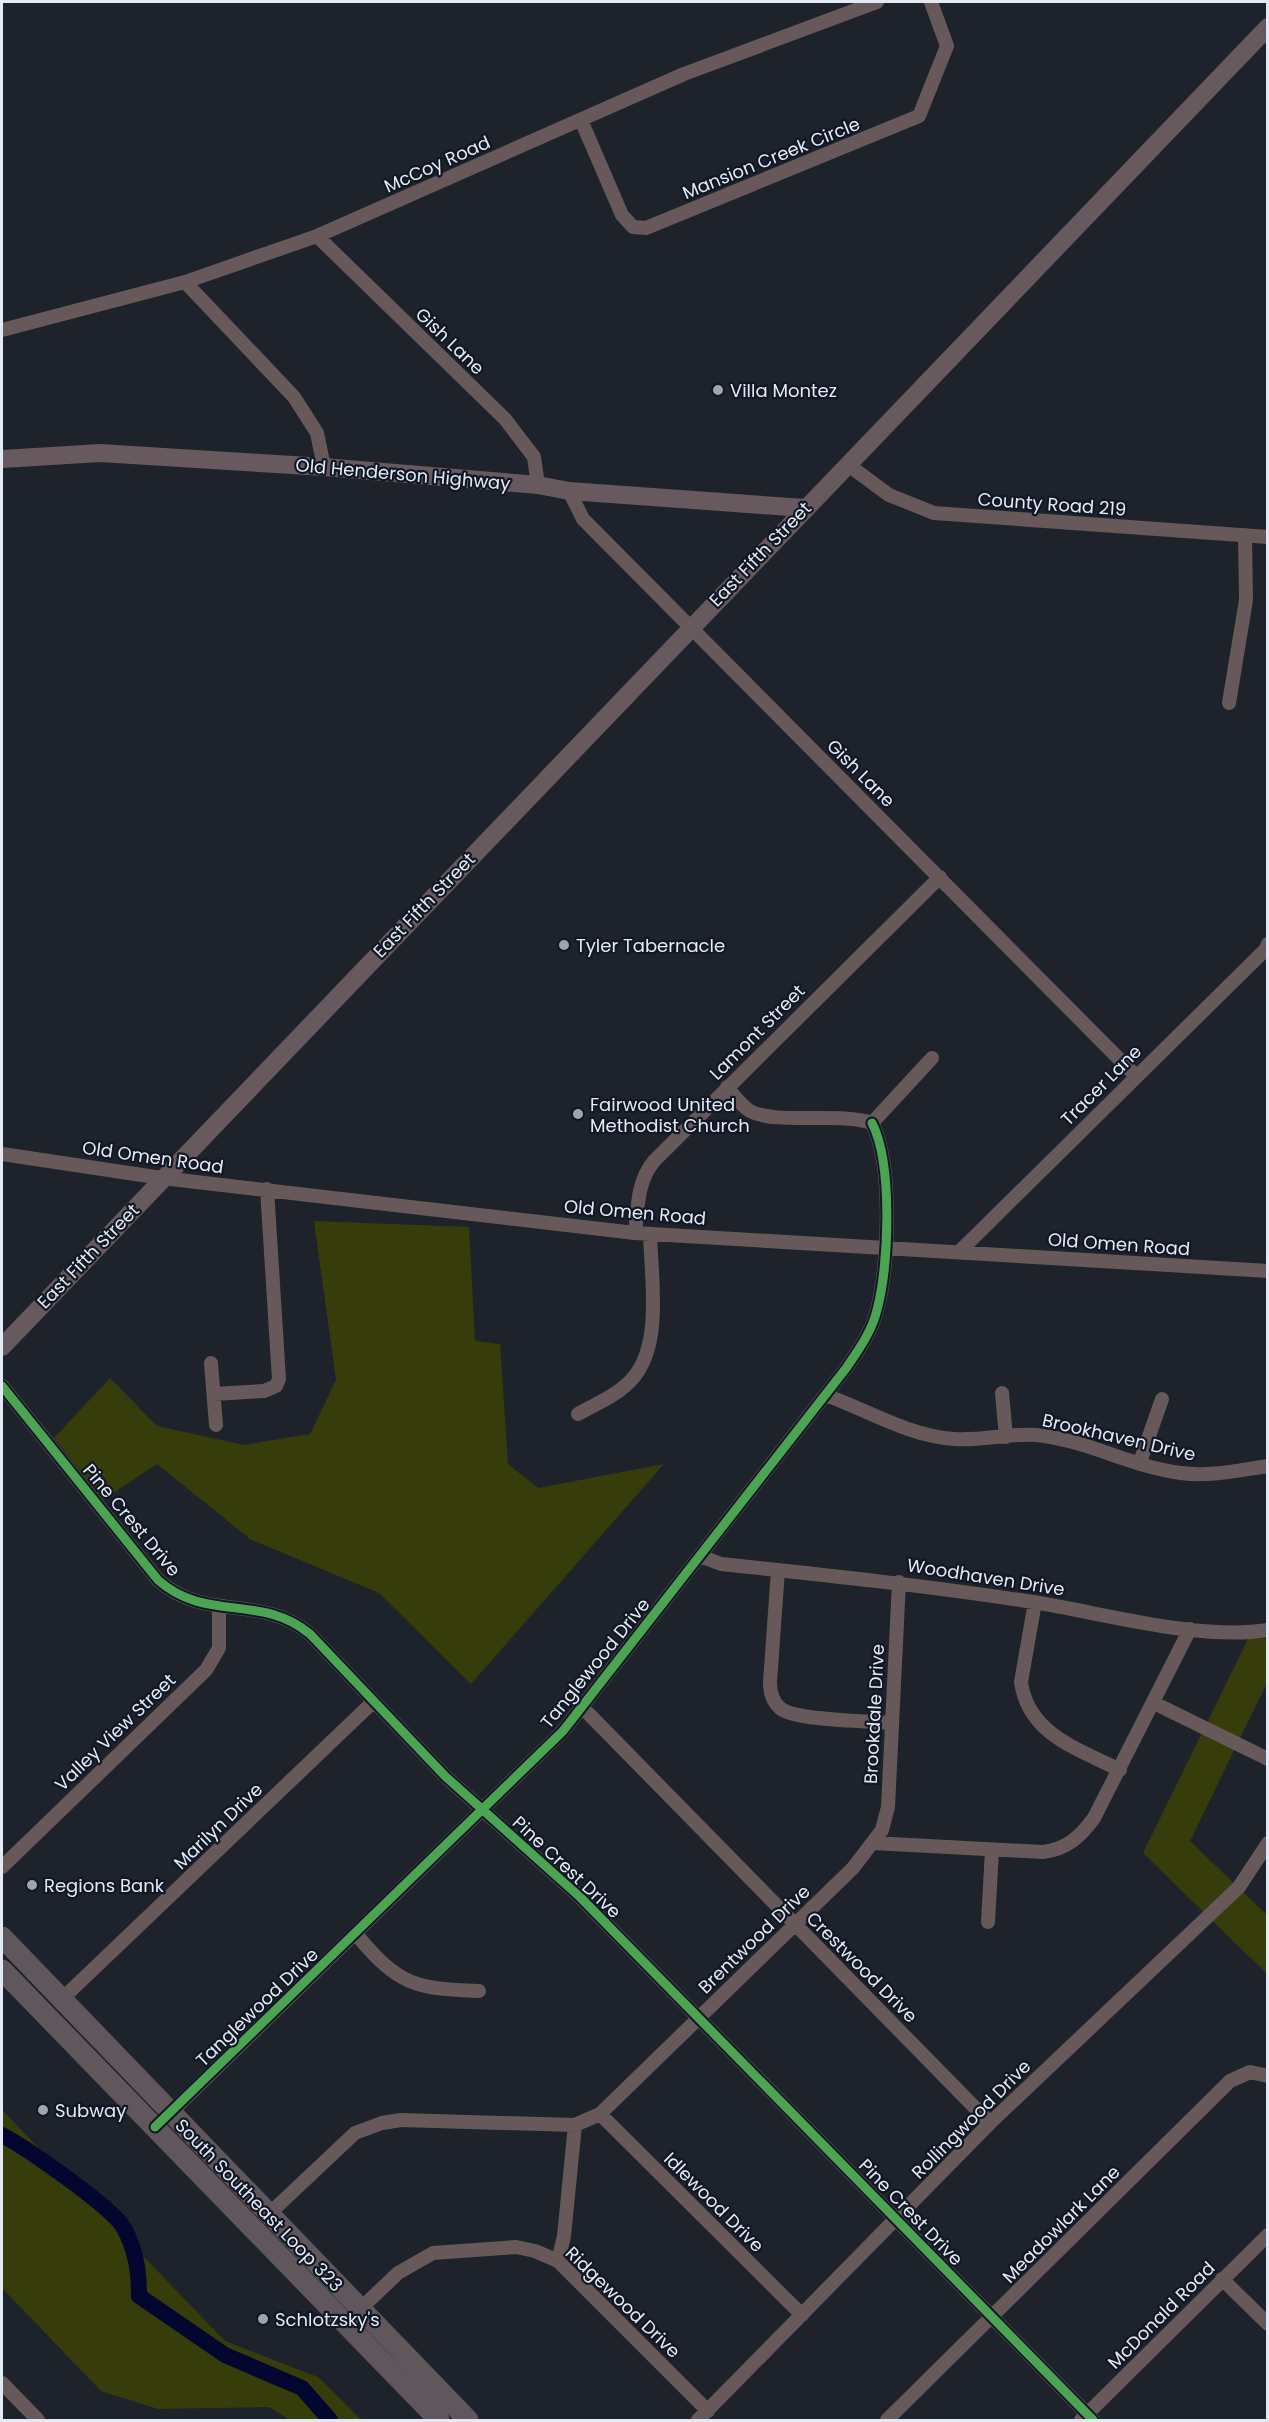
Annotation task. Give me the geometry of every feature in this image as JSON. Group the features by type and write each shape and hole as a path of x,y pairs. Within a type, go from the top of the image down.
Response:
{"highway":[{"name":"South Southeast Loop 323","path":"2,1937 62,2000 162,2120 352,2316 468,2421"},
{"name":"South Southeast Loop 323","path":"2,1970 162,2120 269,2214 439,2421"}],"main road":[{"name":"East Fifth Street","path":"2,1347 804,508 1268,27"},
{"name":"Old Henderson Highway","path":"2,459 100,453 324,467 538,485 569,491 804,508"}],"street":[{"name":"McCoy Road","path":"2,330 185,282 317,236 684,74 877,2"},
{"name":"Mansion Creek Circle","path":"581,120 622,215 633,227 646,228 918,116 947,46 931,2"},
{"name":"Gish Lane","path":"317,236 505,419 534,457 538,485"},
{"path":"185,282 294,397 317,433 324,467"},
{"name":"County Road 219","path":"847,464 890,495 934,513 1268,537"},
{"name":"Gish Lane","path":"569,491 583,519 1136,1076"},
{"path":"1229,703 1246,600 1245,535"},
{"name":"Lamont Street","path":"635,1233 641,1184 645,1173 727,1087 940,877"},
{"name":"Tracer Lane","path":"960,1251 1265,950 1268,944"},
{"path":"727,1087 742,1105 760,1115 854,1119 872,1123 932,1058"},
{"name":"Tanglewood Drive","path":"162,2120 554,1741 583,1708 853,1358 877,1311 887,1249 880,1143 872,1123"},
{"name":"Old Omen Road","path":"2,1154 162,1178 635,1233 887,1249 960,1251 1167,1267 1268,1271"},
{"path":"213,1394 270,1389 279,1379 267,1189"},
{"path":"578,1414 624,1387 638,1374 650,1351 650,1234"},
{"path":"211,1363 216,1425"},
{"name":"Pine Crest Drive","path":"2,1386 153,1575 185,1599 219,1607 251,1608 300,1627 481,1811 580,1897 992,2318 1087,2419"},
{"path":"1002,1393 1006,1437"},
{"name":"Brookhaven Drive","path":"825,1395 904,1428 931,1436 955,1439 1036,1435 1111,1452 1171,1471 1205,1475 1268,1466"},
{"path":"1140,1462 1162,1399"},
{"name":"Woodhaven Drive","path":"700,1556 721,1564 899,1582 1035,1602 1190,1629 1248,1633 1268,1630"},
{"path":"778,1570 770,1683 773,1700 780,1708 798,1716 891,1723"},
{"name":"Brookdale Drive","path":"873,1843 882,1830 888,1807 899,1582"},
{"path":"1035,1602 1021,1682 1022,1694 1035,1719 1045,1731 1120,1770"},
{"name":"Valley View Street","path":"2,1867 206,1670 219,1648 219,1607"},
{"path":"873,1843 992,1850 1060,1850 1085,1831 1120,1770 1190,1629"},
{"name":"Marilyn Drive","path":"62,2000 373,1702"},
{"path":"1154,1703 1268,1760"},
{"name":"Crestwood Drive","path":"583,1708 990,2123"},
{"name":"Brentwood Drive","path":"269,2214 356,2133 382,2123 400,2120 575,2125 600,2114 853,1868 873,1843"},
{"name":"Rollingwood Drive","path":"703,2416 990,2123 1239,1887 1268,1843"},
{"path":"988,1922 992,1850"},
{"path":"356,1934 379,1962 398,1977 434,1990 479,1991"},
{"name":"Meadowlark Lane","path":"887,2421 1230,2081 1250,2072 1268,2076"},
{"name":"Idlewood Drive","path":"600,2114 802,2315"},
{"path":"558,2261 564,2236 575,2125"},
{"name":"McDonald Road","path":"1087,2419 1222,2279 1268,2235"},
{"name":"Ridgewood Drive","path":"352,2316 398,2272 433,2253 516,2247 535,2251 558,2261 703,2416"},
{"path":"1222,2279 1268,2324"},
{"path":"2,2383 38,2421"}],"green space":[{"path":"314,1221 469,1227 475,1341 500,1344 508,1464 538,1488 664,1464 471,1684 379,1593 250,1539 157,1464 103,1500 54,1438 110,1378 157,1426 244,1445 310,1434 336,1380"},
{"path":"1267,1638 1267,1683 1190,1841 1267,1915 1267,1974 1143,1853 1248,1639"},
{"path":"2,2110 225,2341 318,2377 362,2420 290,2420 269,2407 158,2409 101,2391 2,2288"}],"waterway":[{"path":"2,2135 67,2178 116,2218 124,2228 134,2253 139,2296 225,2355 302,2388 330,2420"}],"cycle path":[{"path":"155,2127 563,1731 847,1367 865,1340 875,1318 884,1268 886,1188 879,1141 872,1123"},
{"path":"2,1386 158,1580 176,1593 195,1601 272,1614 310,1634 446,1777 580,1897 1093,2420"}],"place":[{"name":"Villa Montez","path":"718,390"},
{"name":"Tyler Tabernacle","path":"564,945"},
{"name":"Fairwood United Methodist Church","path":"578,1114"},
{"name":"Regions Bank","path":"32,1885"},
{"name":"Subway","path":"43,2110"},
{"name":"Schlotzsky's","path":"263,2319"}]}
